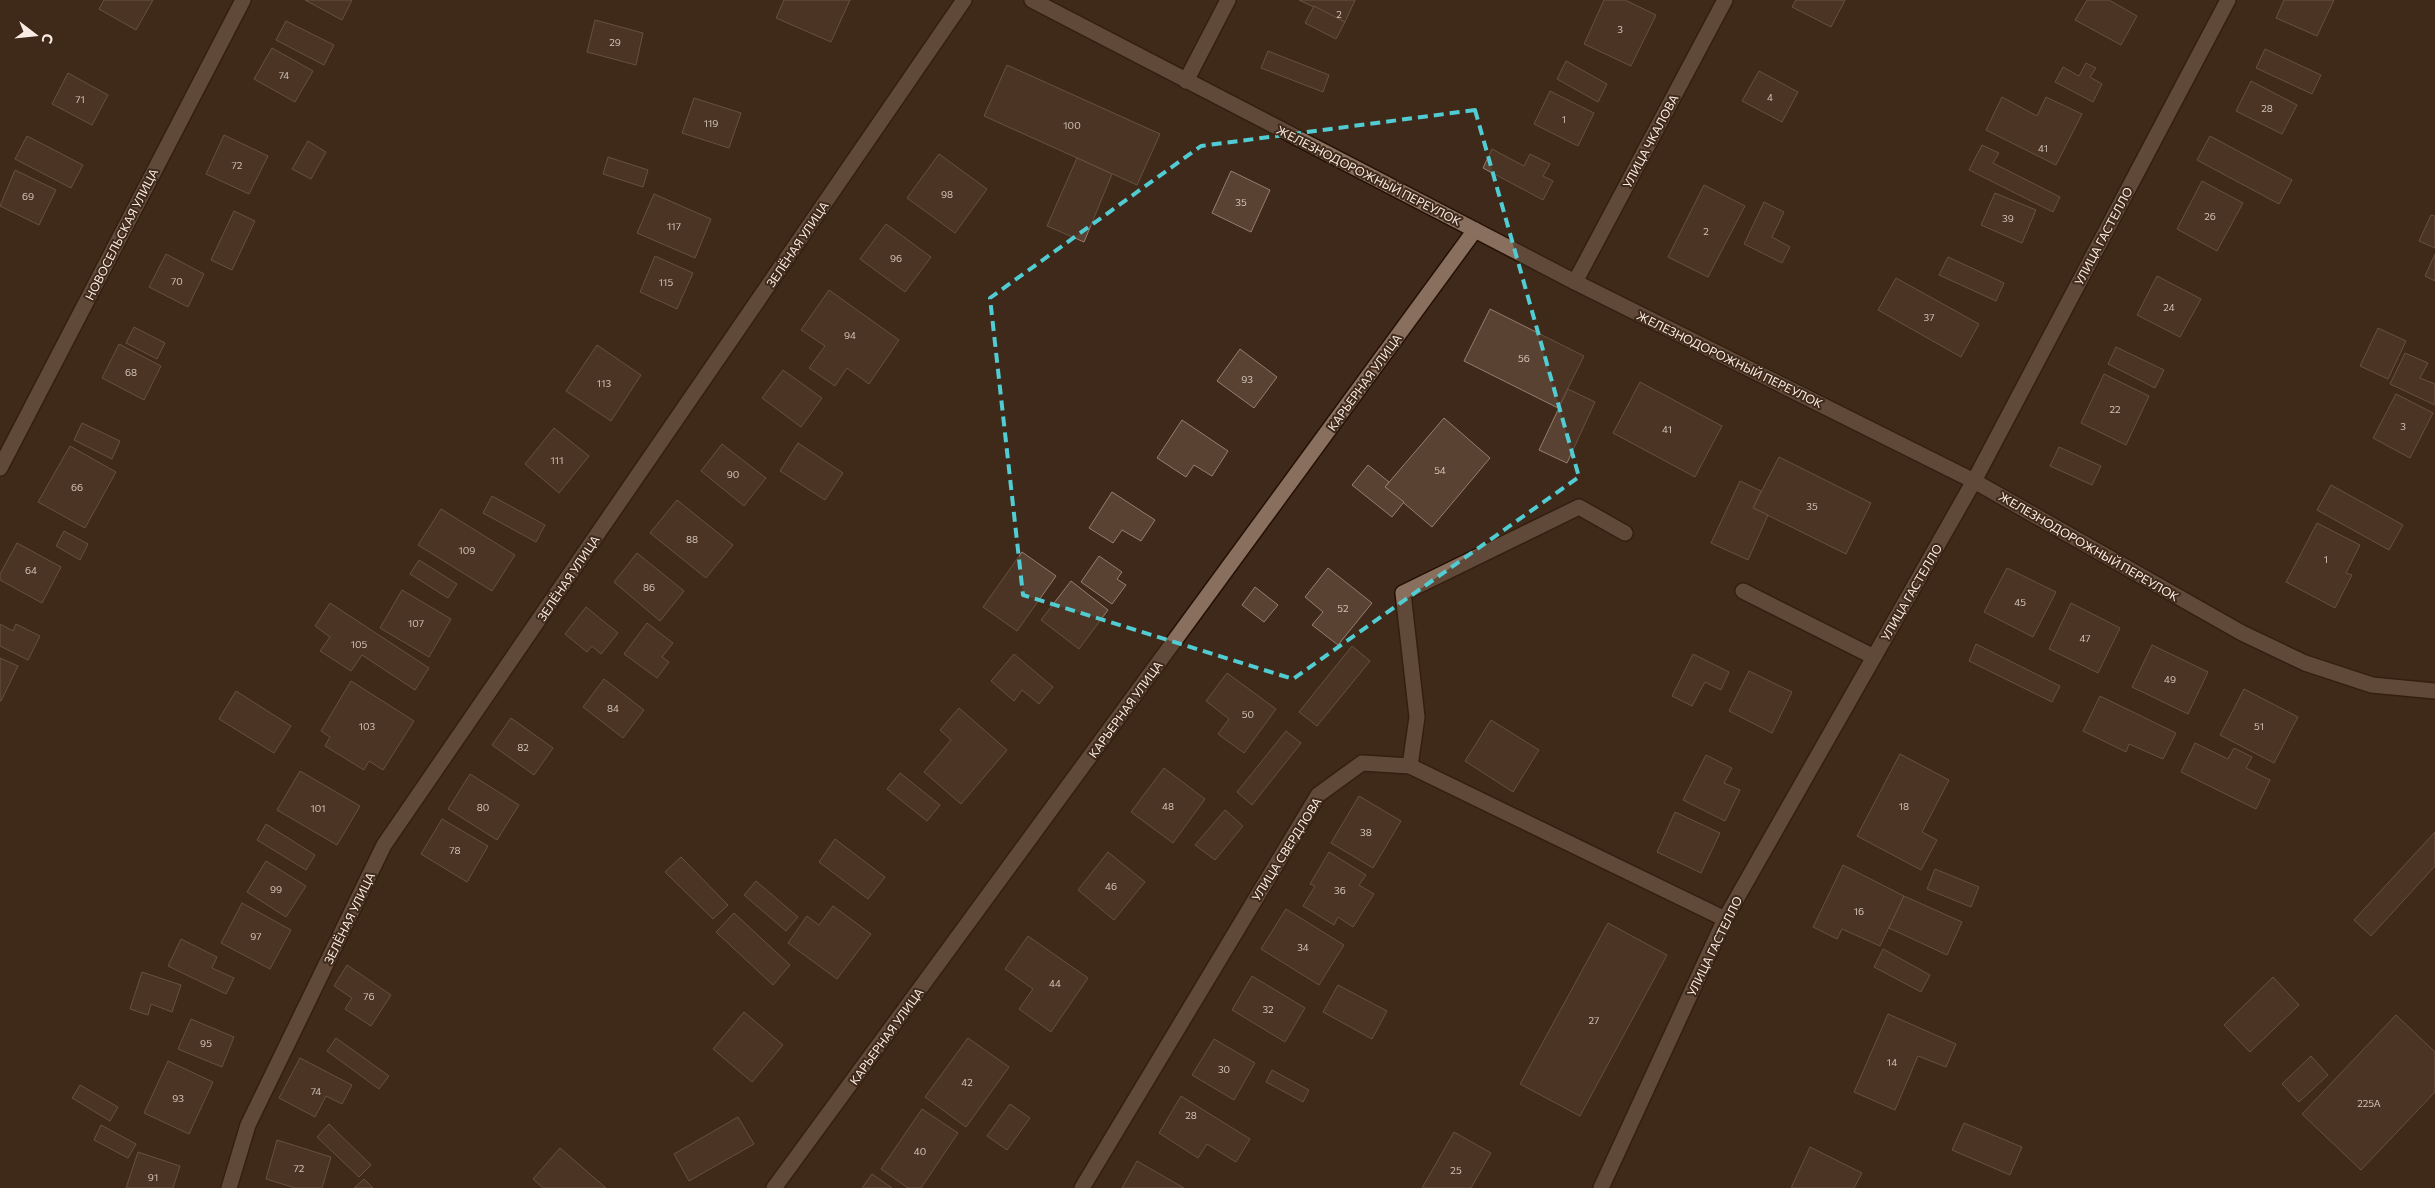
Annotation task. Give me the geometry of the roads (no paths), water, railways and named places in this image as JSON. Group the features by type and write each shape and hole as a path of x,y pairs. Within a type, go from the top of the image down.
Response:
{"street":[{"name":"НОВОСЕЛЬСКАЯ УЛИЦА","path":"0,468 243,0"},
{"name":"ЗЕЛЁНАЯ УЛИЦА","path":"229,1188 248,1125 384,845 964,0"},
{"name":"ЖЕЛЕЗНОДОРОЖНЫЙ ПЕРЕУЛОК","path":"1032,0 1575,282 1974,480 2242,632 2305,663 2372,685 2435,691"},
{"path":"1186,81 1228,0"},
{"name":"УЛИЦА ЧКАЛОВА","path":"1575,282 1725,0"},
{"name":"УЛИЦА ГАСТЕЛЛО","path":"1601,1188 1725,919 1974,480 2228,0"},
{"name":"КАРЬЕРНАЯ УЛИЦА","path":"774,1188 1475,230"},
{"path":"1410,766 1417,717 1403,592 1579,507 1625,533"},
{"path":"1743,591 1874,657"},
{"name":"УЛИЦА СВЕРДЛОВА","path":"1082,1188 1318,795 1362,763 1410,766 1725,919"}]}
